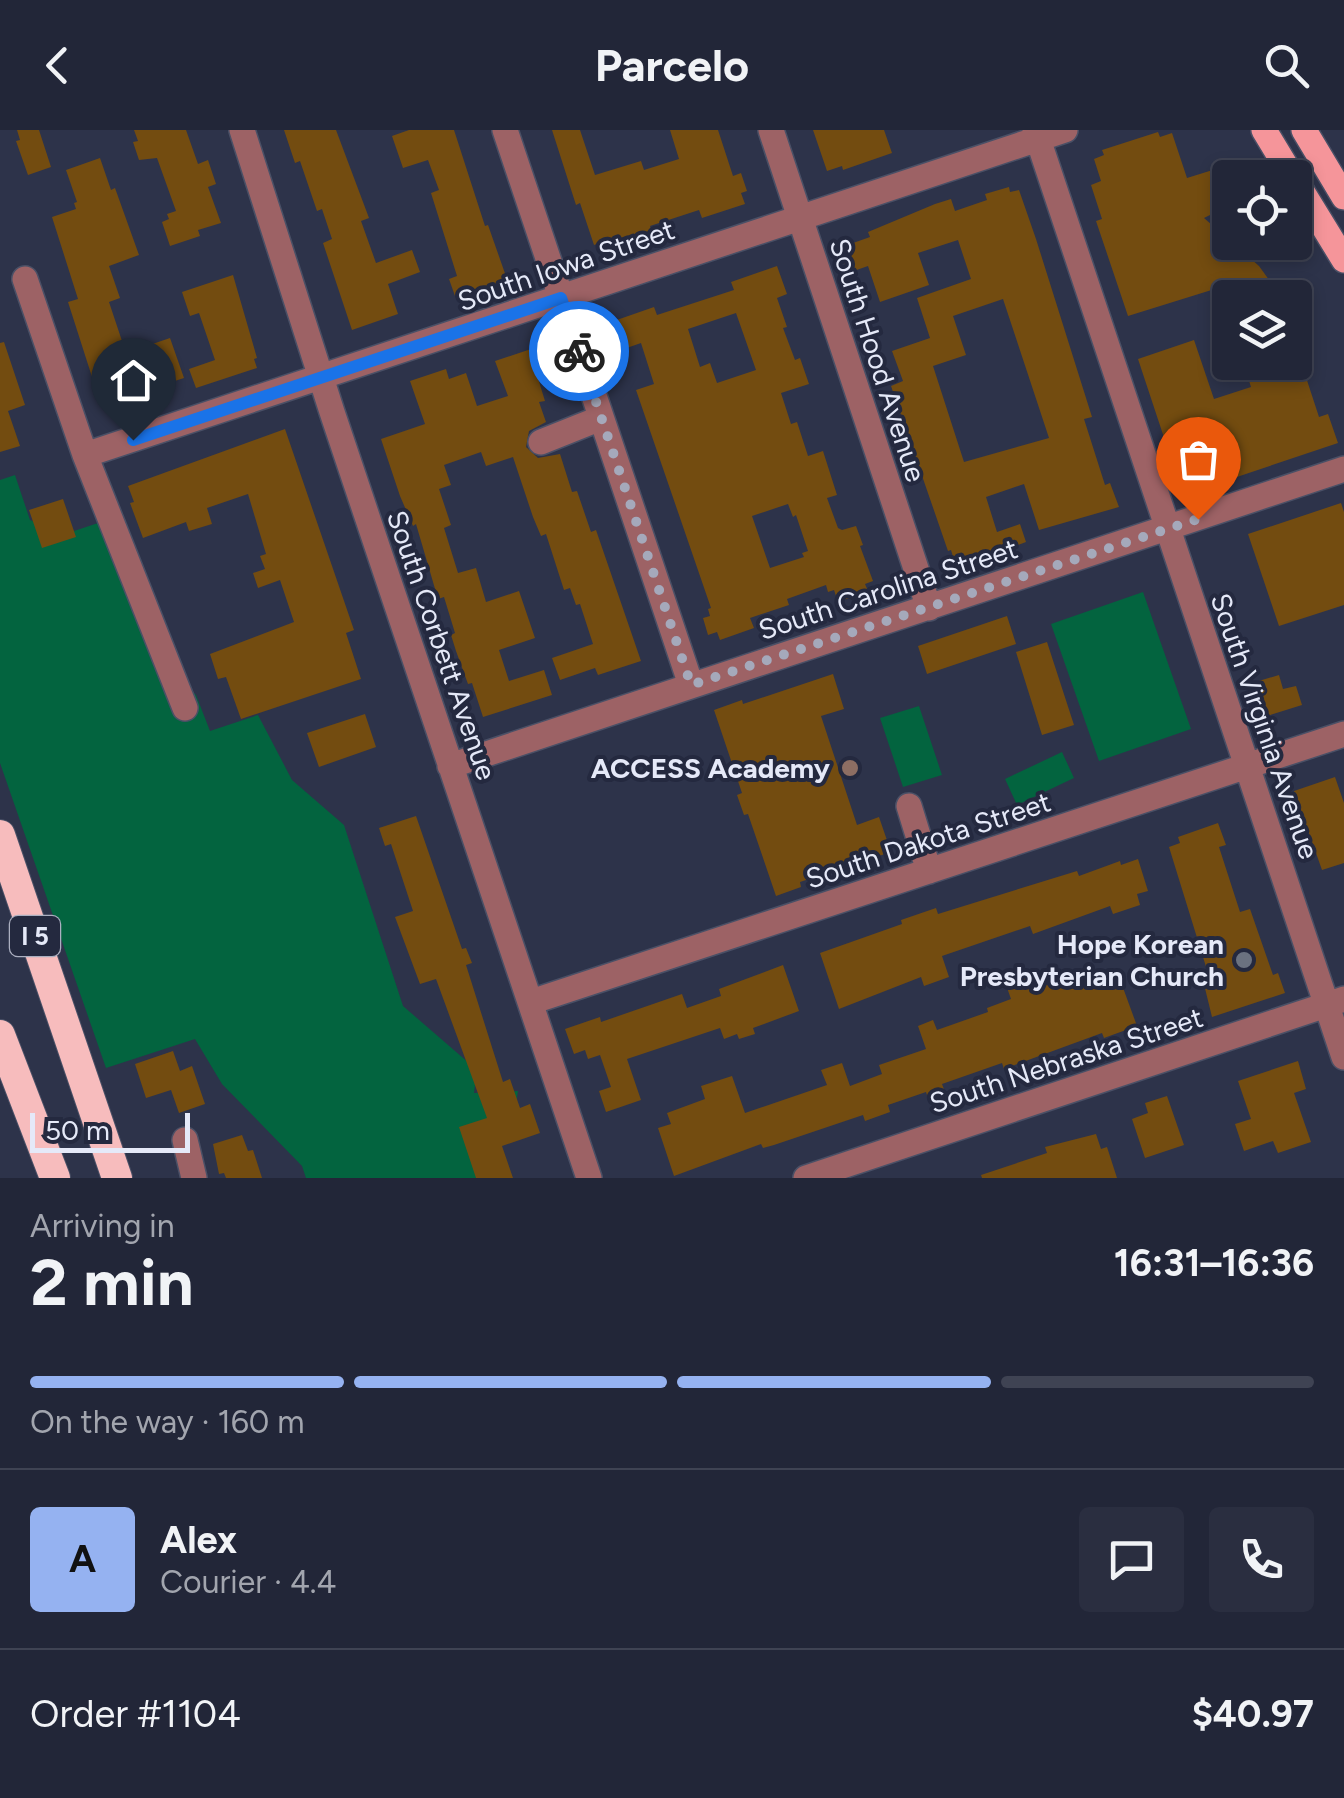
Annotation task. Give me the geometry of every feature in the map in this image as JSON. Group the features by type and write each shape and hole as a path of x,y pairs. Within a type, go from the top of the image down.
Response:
{"highway":[{"name":"I 5","path":"0,835 117,1178"},
{"path":"0,1035 55,1178"}],"main road":[{"path":"1264,130 1282,160"},
{"path":"1304,130 1344,197"},
{"path":"1312,208 1344,260"}],"street":[{"name":"South Corbett Avenue","path":"242,130 589,1178"},
{"path":"505,130 691,685"},
{"name":"South Hood Avenue","path":"771,130 929,608"},
{"name":"South Iowa Street","path":"84,455 800,218 1036,135 1065,130"},
{"name":"South Virginia Avenue","path":"1036,135 1247,766 1335,1002 1344,1056"},
{"path":"25,279 84,455 185,708"},
{"path":"541,442 601,418"},
{"name":"South Carolina Street","path":"450,766 1344,470"},
{"name":"South Dakota Street","path":"532,1002 1344,734"},
{"path":"909,806 929,871"},
{"name":"South Nebraska Street","path":"806,1178 1335,1002"},
{"path":"185,1140 194,1178"}],"green space":[{"path":"15,475 30,520 65,534 101,522 144,639 196,695 210,731 258,715 292,780 344,825 403,1006 477,1070 474,1093 518,1091 514,1116 477,1149 493,1178 306,1178 302,1166 222,1084 195,1039 106,1068 0,763 0,480"},
{"path":"1143,592 1191,729 1099,761 1051,624"},
{"path":"919,706 942,775 903,787 880,718"},
{"path":"1062,752 1074,778 1017,805 1005,779"}],"building":[{"path":"17,130 39,130 51,167 28,175 16,141 20,140"},
{"path":"134,130 186,130 198,164 208,160 216,184 208,187 221,223 198,230 200,236 170,246 162,222 169,219 167,214 176,211 157,158 139,160"},
{"path":"284,130 336,130 369,218 361,221 376,263 412,250 420,272 388,284 398,314 352,330 323,243 332,239 322,209 317,211 300,161 295,163"},
{"path":"409,130 454,130 508,282 455,296 449,279 457,276 431,193 439,190 428,160 403,168 392,136"},
{"path":"552,130 580,130 595,175 641,161 644,170 679,159 670,130 718,130 733,176 741,173 747,191 741,193 745,204 702,218 699,210 650,226 653,234 607,249 605,241 594,245 580,203 576,205"},
{"path":"813,130 884,130 892,153 843,170 842,166 827,171"},
{"path":"1158,132 1160,137 1172,133 1187,178 1212,170 1212,214 1204,218 1212,225 1212,260 1252,260 1269,280 1212,280 1212,290 1128,316 1096,221 1102,219 1091,185 1101,181 1094,159 1104,155 1102,150"},
{"path":"100,158 139,255 109,266 120,298 109,302 126,353 170,338 184,378 101,405 68,302 78,299 52,217 76,209 66,170"},
{"path":"1009,187 1010,192 1019,190 1092,417 1084,419 1105,485 1110,483 1119,507 1039,530 1024,484 986,497 997,532 1020,524 1026,542 969,563 966,556 954,560 951,550 948,551 891,386 903,381 892,351 930,338 917,298 971,279 958,240 918,253 929,285 880,302 868,266 848,273 839,248 935,204 951,199 955,211 987,200 985,194","holes":["1003,299 1049,438 964,462 933,366 966,355 953,316"]},
{"path":"777,266 787,294 777,298 787,327 783,328 809,384 781,393 791,424 797,422 808,456 823,451 837,495 827,498 838,528 856,526 873,581 865,584 868,591 838,602 834,590 828,592 826,585 787,599 789,605 750,618 754,628 720,640 717,632 708,635 703,618 710,616 711,608 636,390 654,384 641,343 621,350 611,322 654,307 657,315 734,290 731,282","holes":["736,313 756,370 717,383 710,363 700,367 688,329","788,504 793,517 796,515 808,551 802,553 804,557 770,568 752,516"]},
{"path":"233,275 257,368 196,388 189,369 215,360 199,313 190,316 182,292"},
{"path":"1194,340 1214,399 1251,387 1249,380 1307,380 1319,417 1328,414 1338,443 1183,495 1138,359"},
{"path":"4,342 25,405 8,411 20,446 0,452 0,343"},
{"path":"537,347 546,372 537,375 545,401 539,402 546,422 529,431 526,447 538,458 560,454 572,492 577,491 591,532 596,530 641,661 598,675 595,668 560,680 552,658 593,644 580,604 576,605 570,588 564,590 546,534 541,536 513,457 486,466 481,452 444,465 451,485 439,489 451,525 444,528 458,573 476,568 486,602 519,591 535,638 499,650 509,681 544,670 552,695 483,717 456,651 444,597 438,599 416,524 413,526 400,496 381,439 425,424 410,381 446,369 449,379 466,373 477,406 508,396 495,361"},
{"path":"285,429 354,630 346,633 361,679 241,719 226,677 218,679 210,654 294,622 280,580 258,588 253,573 265,569 260,556 266,554 248,494 207,508 212,524 189,531 186,522 143,538 128,486"},
{"path":"63,499 76,537 42,548 29,510"},
{"path":"1341,503 1344,605 1279,626 1248,534"},
{"path":"1007,616 1016,644 927,674 918,646"},
{"path":"1047,642 1074,725 1042,735 1016,652"},
{"path":"833,674 844,709 821,716 857,825 879,817 891,852 800,882 801,887 776,896 748,814 744,815 737,795 742,793 714,710"},
{"path":"1279,675 1283,689 1296,686 1302,705 1264,717 1252,683"},
{"path":"365,714 376,747 319,767 307,733"},
{"path":"1335,777 1344,803 1344,863 1322,870 1294,791"},
{"path":"416,816 462,949 466,948 472,963 466,965 503,1082 510,1079 520,1108 530,1104 540,1133 502,1146 513,1178 476,1178 459,1127 487,1118 436,979 420,984 395,917 413,911 391,844 385,846 379,828"},
{"path":"1218,823 1226,845 1219,847 1240,912 1250,909 1273,975 1278,973 1285,993 1212,1017 1201,972 1207,970 1169,847 1180,843 1178,837"},
{"path":"1138,859 1148,891 1137,894 1140,905 1113,914 1110,906 1033,934 1030,926 942,956 949,977 924,986 921,977 839,1009 820,953 936,908 938,914 1077,871 1079,876 1120,861 1121,865"},
{"path":"783,965 799,1011 753,1028 755,1034 739,1039 737,1034 724,1039 720,1028 627,1059 641,1100 606,1112 599,1091 611,1087 600,1055 588,1059 585,1050 574,1054 565,1029 600,1017 601,1022 682,994 687,1008 721,996 719,989"},
{"path":"1118,974 1137,1026 1104,1038 1102,1033 1004,1069 1002,1063 942,1084 945,1092 928,1098 926,1092 888,1105 890,1112 865,1121 863,1115 774,1145 763,1148 761,1144 674,1176 658,1128 671,1124 667,1113 705,1099 701,1086 732,1076 745,1113 827,1085 821,1070 842,1063 850,1086 882,1074 879,1065 926,1049 918,1026 933,1020 937,1030 988,1012 987,1008 1011,999 1005,982 1026,975 1031,990 1076,975 1080,988"},
{"path":"173,1051 180,1071 192,1066 205,1104 179,1113 171,1090 146,1098 135,1064"},
{"path":"1298,1061 1306,1089 1294,1093 1311,1142 1278,1153 1273,1141 1244,1151 1235,1124 1251,1119 1238,1081"},
{"path":"1167,1096 1184,1145 1145,1158 1132,1119 1148,1113 1145,1103"},
{"path":"1096,1134 1101,1149 1107,1147 1117,1178 982,1178 981,1175 1047,1153 1045,1147"},
{"path":"242,1135 248,1151 253,1150 262,1178 226,1178 224,1173 219,1174 213,1144"}],"way so far":[{"path":"579,351 691,685 1198,519"}],"place":[{"name":"ACCESS Academy","path":"850,768"},
{"name":"Hope Korean Presbyterian Church","path":"1244,960"}],"route":[{"path":"133,440 561,298 579,351"}]}
